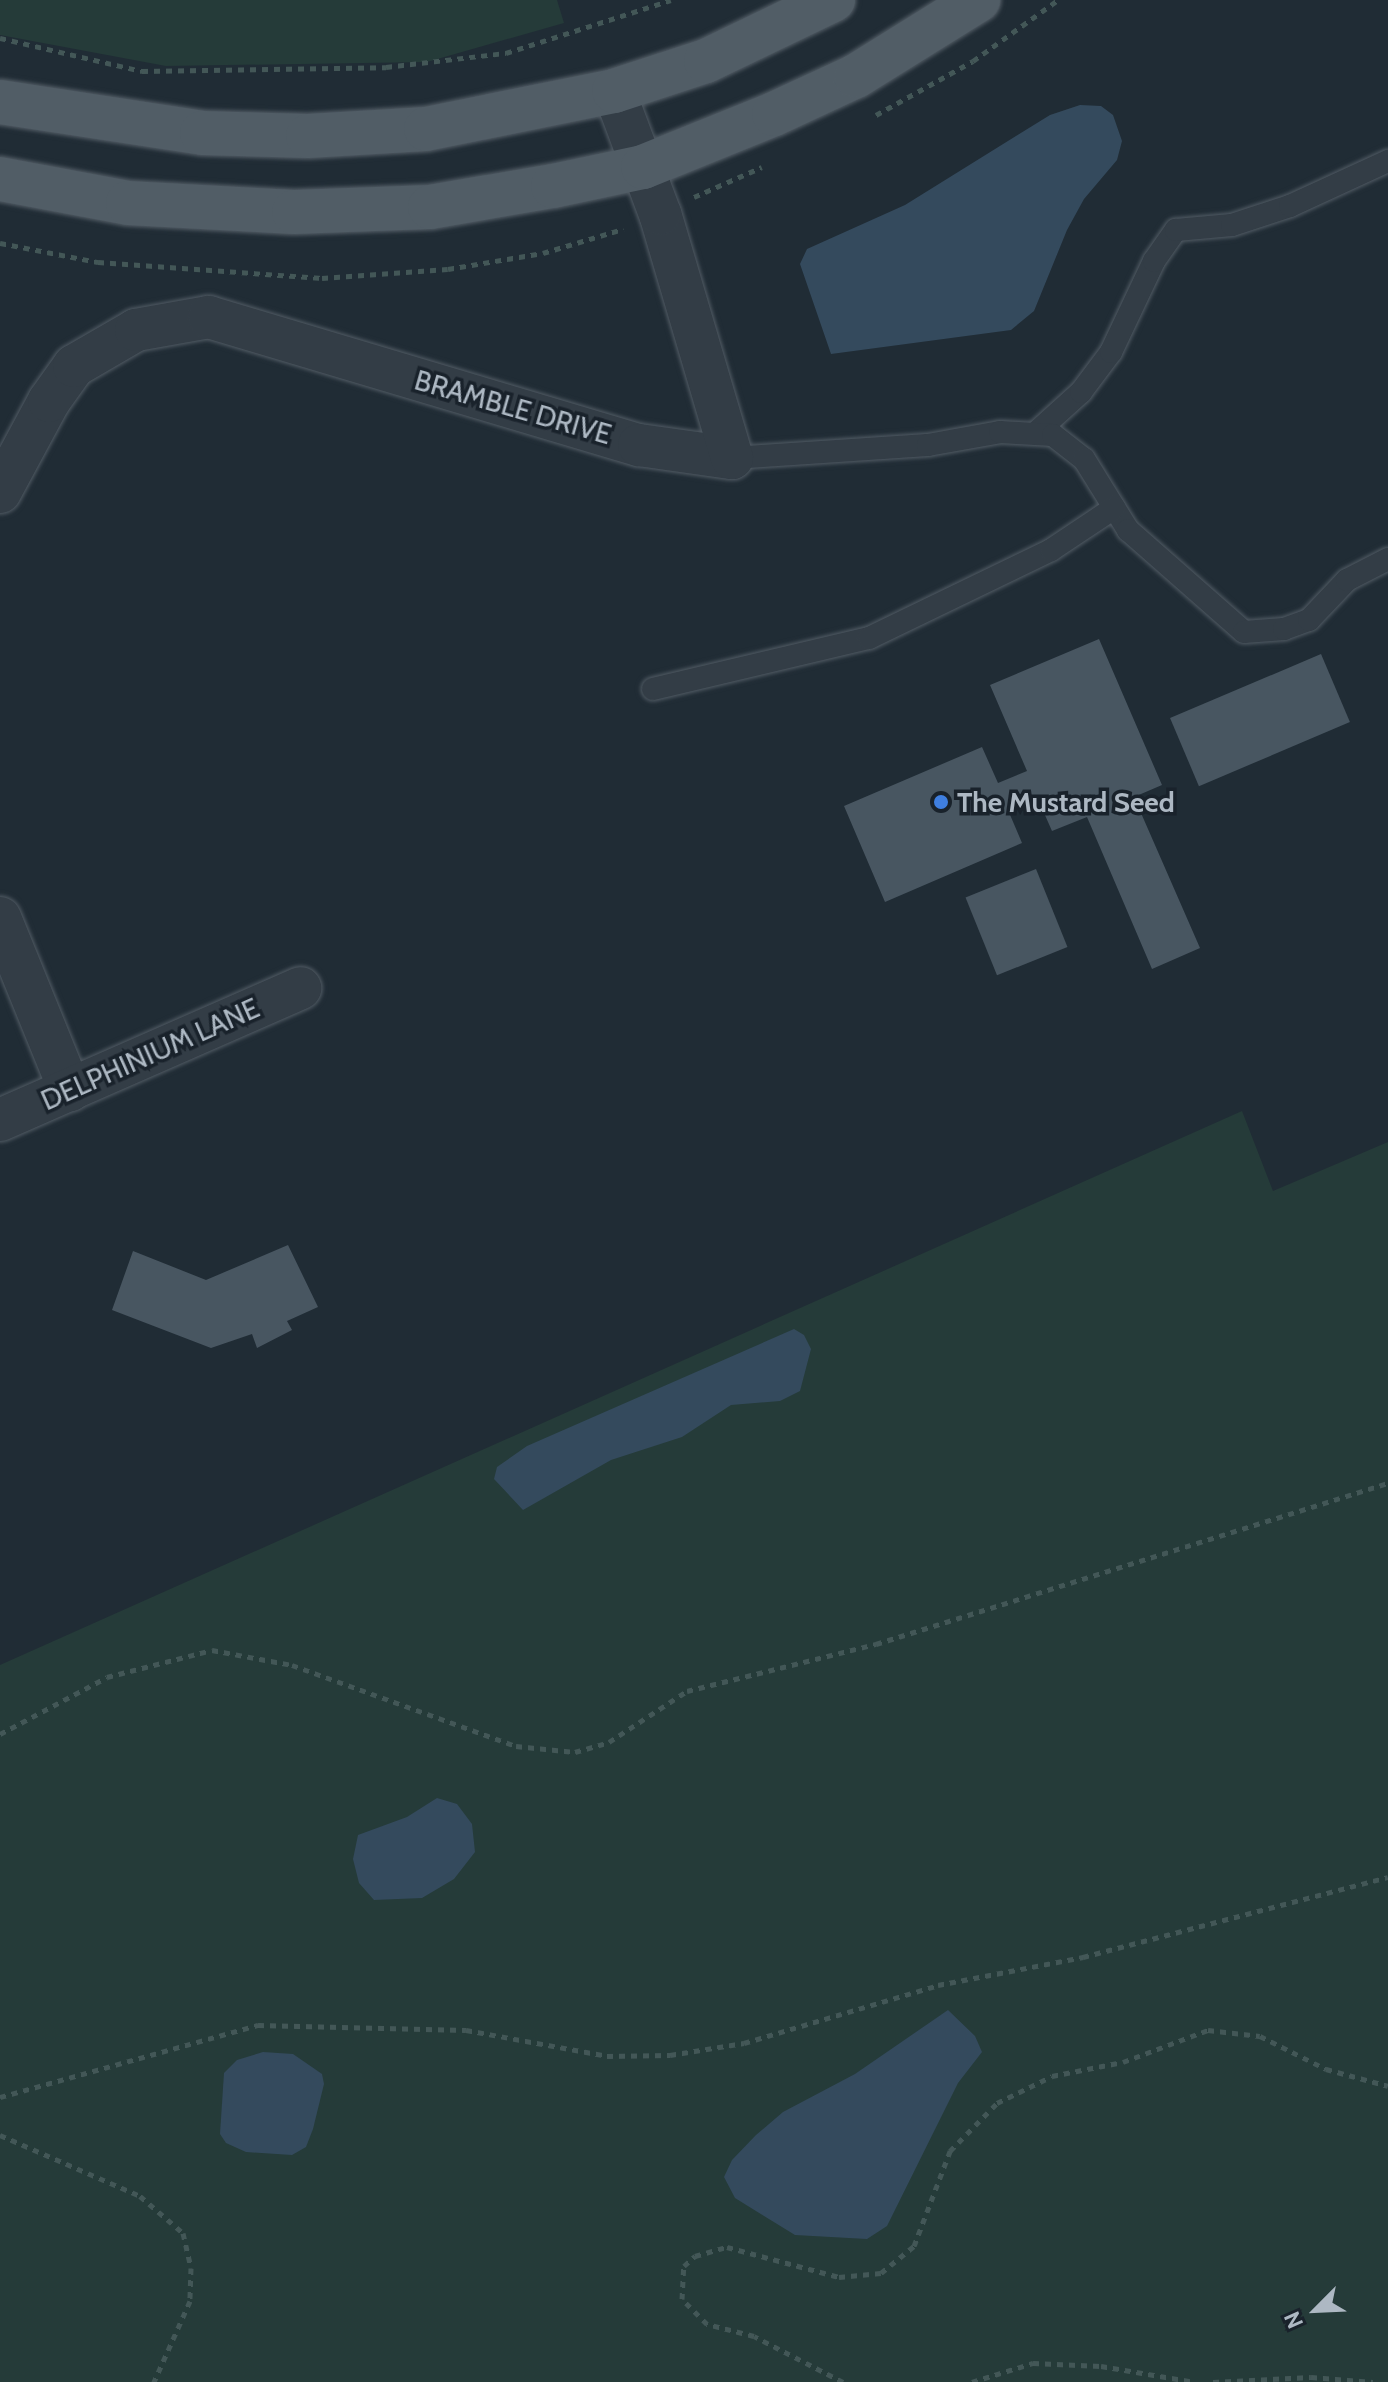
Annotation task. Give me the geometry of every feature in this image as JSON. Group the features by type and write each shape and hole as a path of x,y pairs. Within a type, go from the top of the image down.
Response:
{"main road":[{"path":"0,102 161,129 308,136 426,129 614,91 706,61 833,0"},
{"path":"0,179 128,203 294,212 430,207 643,167 856,76 978,0"}],"street":[{"path":"614,91 643,167 732,458"},
{"name":"BRAMBLE DRIVE","path":"0,492 49,401 74,366 136,330 209,317 639,445 732,458"},
{"path":"0,918 70,1090"},
{"name":"DELPHINIUM LANE","path":"0,1120 300,988"}],"lane":[{"path":"1039,430 1081,392 1111,352 1154,261 1176,230 1247,220 1388,161"},
{"path":"732,458 928,445 1039,430 1067,443 1084,459 1128,530 1244,632 1284,629 1309,620 1347,580 1388,559"},
{"path":"653,689 869,638 1051,550 1114,508"}],"path":[{"path":"0,38 142,71 386,67 506,53 671,0"},
{"path":"0,1734 107,1677 212,1650 292,1665 516,1746 575,1752 609,1742 687,1691 876,1644 1388,1483"},
{"path":"0,2097 258,2025 466,2030 607,2056 670,2055 758,2039 938,1985 1083,1957 1388,1877"},
{"path":"843,2382 754,2336 707,2324 682,2299 684,2266 695,2256 727,2247 839,2277 881,2273 914,2246 950,2151 997,2103 1052,2076 1123,2062 1208,2030 1260,2036 1326,2069 1388,2086"},
{"path":"0,2135 140,2196 183,2233 191,2268 190,2301 154,2382"},
{"path":"972,2382 1033,2363 1101,2366 1195,2382"},
{"path":"1213,2382 1299,2377 1373,2382"}],"green space":[{"path":"0,0 557,0 564,23 427,62 166,66 0,35"},
{"path":"1242,1111 1273,1191 1388,1142 1388,2382 0,2382 0,1665"}],"water":[{"path":"1080,105 1101,106 1113,115 1122,141 1117,160 1084,199 1067,230 1034,311 1011,330 831,354 800,264 807,249 905,205 1050,115"},
{"path":"794,1329 804,1335 811,1349 800,1391 780,1401 731,1405 682,1437 611,1460 523,1510 494,1479 497,1467 527,1446"},
{"path":"437,1798 457,1804 472,1824 475,1852 454,1879 422,1898 374,1900 359,1883 353,1859 358,1835 407,1817"},
{"path":"948,2010 975,2036 982,2052 958,2083 887,2226 867,2239 795,2235 735,2198 724,2177 732,2160 756,2135 783,2112 855,2074"},
{"path":"263,2052 293,2054 322,2074 324,2084 313,2129 306,2147 292,2155 246,2152 226,2143 220,2134 224,2073 237,2060"}],"building":[{"name":"The Mustard Seed","path":"1099,639 1162,785 1134,797 1200,948 1152,969 1087,817 1052,831 1037,797 1008,810 1022,843 885,902 844,806 982,747 998,783 1027,771 990,685"},
{"path":"1321,654 1350,722 1199,786 1170,718"},
{"path":"1036,869 1067,947 997,975 966,897"},
{"path":"288,1245 318,1307 287,1321 292,1330 257,1348 252,1334 211,1348 112,1310 133,1251 206,1280"}],"place":[{"name":"The Mustard Seed","path":"941,802"}]}
